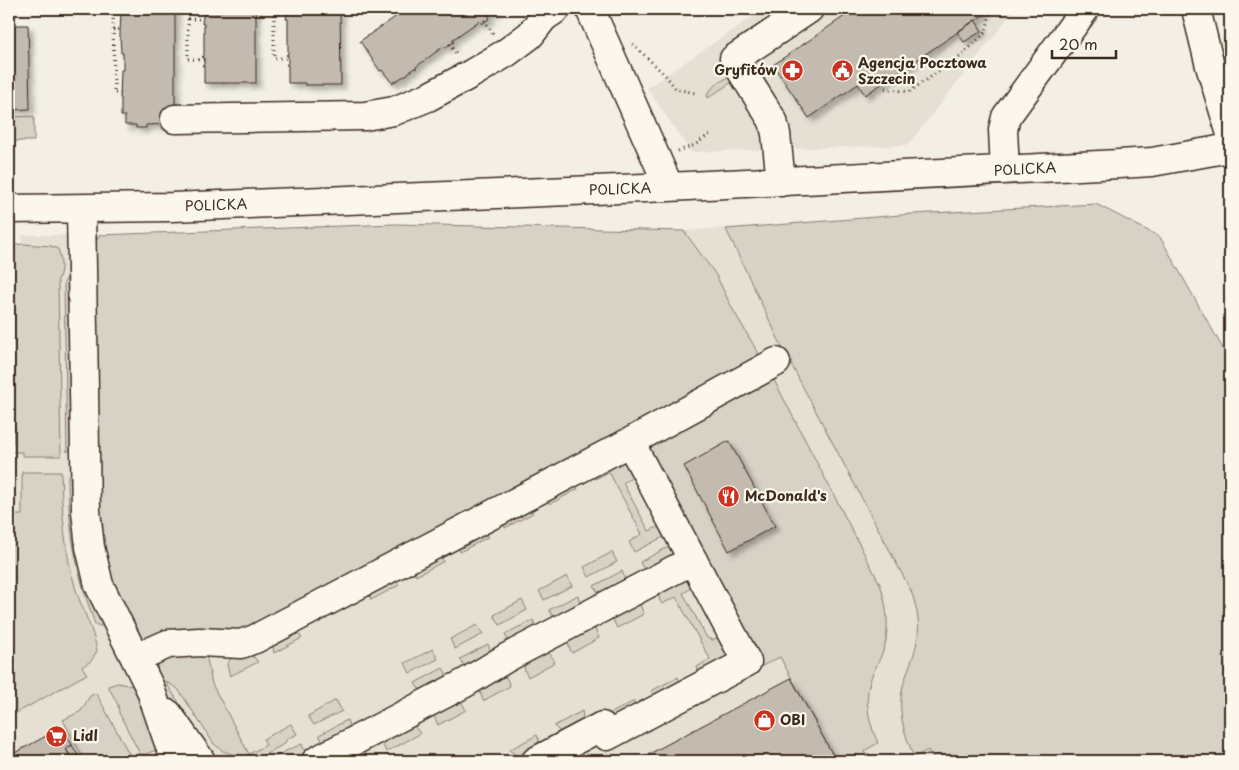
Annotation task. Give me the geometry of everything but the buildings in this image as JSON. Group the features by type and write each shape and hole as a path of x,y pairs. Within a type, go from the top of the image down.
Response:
{"street":[{"path":"176,119 365,116 394,111 428,97 506,53 530,34 544,17 556,9"},
{"path":"590,9 669,188"},
{"path":"780,182 773,121 734,59 810,9"},
{"path":"1005,170 1003,130 1006,117 1086,9"},
{"path":"1196,9 1210,66 1230,131"},
{"name":"POLICKA","path":"9,209 80,209 669,188 1152,162 1230,148"},
{"path":"80,209 86,511 90,547 99,584 150,688 175,761"},
{"path":"135,658 168,644 199,642 241,644 255,639 630,442 776,362"},
{"path":"536,761 602,726 607,736 747,662 630,442"},
{"path":"318,761 466,683 508,657 692,560"},
{"path":"150,688 201,761"}],"path":[{"path":"113,9 114,93 122,93"},
{"path":"188,9 188,59 204,60"},
{"path":"274,9 274,58 288,58"},
{"path":"885,88 909,92 961,56 986,32 992,9"},
{"path":"274,14 288,13"},
{"path":"188,19 203,19"},
{"path":"113,30 121,29"},
{"path":"628,39 666,76 676,89 695,93"},
{"path":"656,159 695,145 710,134"}],"shaded area":[{"path":"764,9 1015,9 908,145 691,152 647,88"},
{"path":"731,77 735,80 708,98 707,95 714,86"},
{"path":"34,116 34,141 10,141 9,117"},
{"path":"1096,204 1160,237 1230,361 1230,761 934,761 928,750 914,757 908,743 901,713 903,685 914,655 918,636 917,610 911,591 784,351 726,229 913,214"},
{"path":"395,224 684,231 767,225 1027,761 9,761 9,711 22,515 9,515 9,245 23,244 22,235 99,235"},
{"path":"395,224 684,231 716,275 732,308 775,382 880,584 886,612 887,633 884,649 873,673 868,691 869,717 878,743 864,751 869,761 836,761 780,657 762,666 632,427 249,632 149,640 135,635 120,607 102,545 98,511 94,247 99,235"},
{"path":"9,245 51,246 58,249 60,256 61,268 58,279 61,456 22,456 22,452 9,452 9,444 13,444 14,426 9,426"},
{"path":"68,252 72,448 67,452 64,282 68,277"},
{"path":"619,460 629,465 637,475 623,483 649,531 664,524 669,534 634,552 629,542 642,534 609,472 595,479 593,474"},
{"path":"22,472 61,472 63,517 69,561 76,590 97,651 91,661 82,667 87,674 9,717 9,515 22,515"},
{"path":"68,475 73,481 95,605 103,625 100,626 95,624 74,551 68,495"},
{"path":"574,484 578,489 550,504 548,498"},
{"path":"529,508 533,513 505,528 504,522"},
{"path":"484,532 488,537 460,552 459,546"},
{"path":"674,544 675,553 673,558 647,569 643,568 640,562"},
{"path":"612,552 617,562 589,577 584,567"},
{"path":"439,556 444,561 416,576 414,570"},
{"path":"622,571 625,579 624,583 602,594 597,591 594,586"},
{"path":"683,575 696,586 683,593 707,638 713,640 723,634 728,652 725,659 704,673 698,670 697,667 710,659 676,597 662,604 658,592"},
{"path":"567,576 572,586 544,600 539,591"},
{"path":"395,580 399,585 371,600 369,594"},
{"path":"578,595 579,607 557,618 552,615 549,610"},
{"path":"522,600 527,610 500,625 494,615"},
{"path":"636,603 640,605 644,614 617,628 613,616"},
{"path":"533,620 536,627 513,642 507,639 505,634"},
{"path":"477,625 483,634 455,649 450,639"},
{"path":"591,627 595,629 599,638 572,653 568,640"},
{"path":"295,632 302,638 274,653 274,643"},
{"path":"488,644 491,652 468,667 463,664 460,659"},
{"path":"433,649 438,659 410,673 405,663"},
{"path":"547,652 555,662 528,677 524,664"},
{"path":"203,654 207,659 212,684 249,754 266,745 263,739 291,724 297,734 287,739 284,744 257,759 249,760 223,751 214,744 178,689 165,681 195,728 193,735 161,686 156,672 159,662 166,656"},
{"path":"248,655 254,657 258,662 230,676 227,665 230,659"},
{"path":"443,668 446,673 445,680 425,691 418,688 415,683"},
{"path":"502,676 506,677 510,686 483,701 479,688"},
{"path":"678,677 680,683 656,696 651,691"},
{"path":"118,683 132,686 138,693 164,747 146,754 140,754 119,713 118,705 108,686"},
{"path":"96,693 133,761 85,761 63,720 81,711 90,696"},
{"path":"336,700 342,711 314,725 308,716"},
{"path":"457,700 461,701 466,710 438,725 434,712"},
{"path":"634,701 636,707 614,722 606,716"},
{"path":"582,711 583,717 580,723 562,732 554,726"},
{"path":"347,720 350,728 327,743 322,740 319,735"},
{"path":"414,725 420,734 386,752 383,745 384,740"},
{"path":"537,735 539,741 535,747 518,756 509,750"},
{"path":"302,744 305,752 299,760 267,761 288,750"},
{"path":"361,752 365,753 369,761 340,761"}],"place":[{"name":"Gryfitów","path":"793,70"},
{"name":"Agencja Pocztowa Szczecin","path":"842,71"},
{"name":"McDonald's","path":"729,496"},
{"name":"OBI","path":"764,720"},
{"name":"Lidl","path":"57,736"}]}
